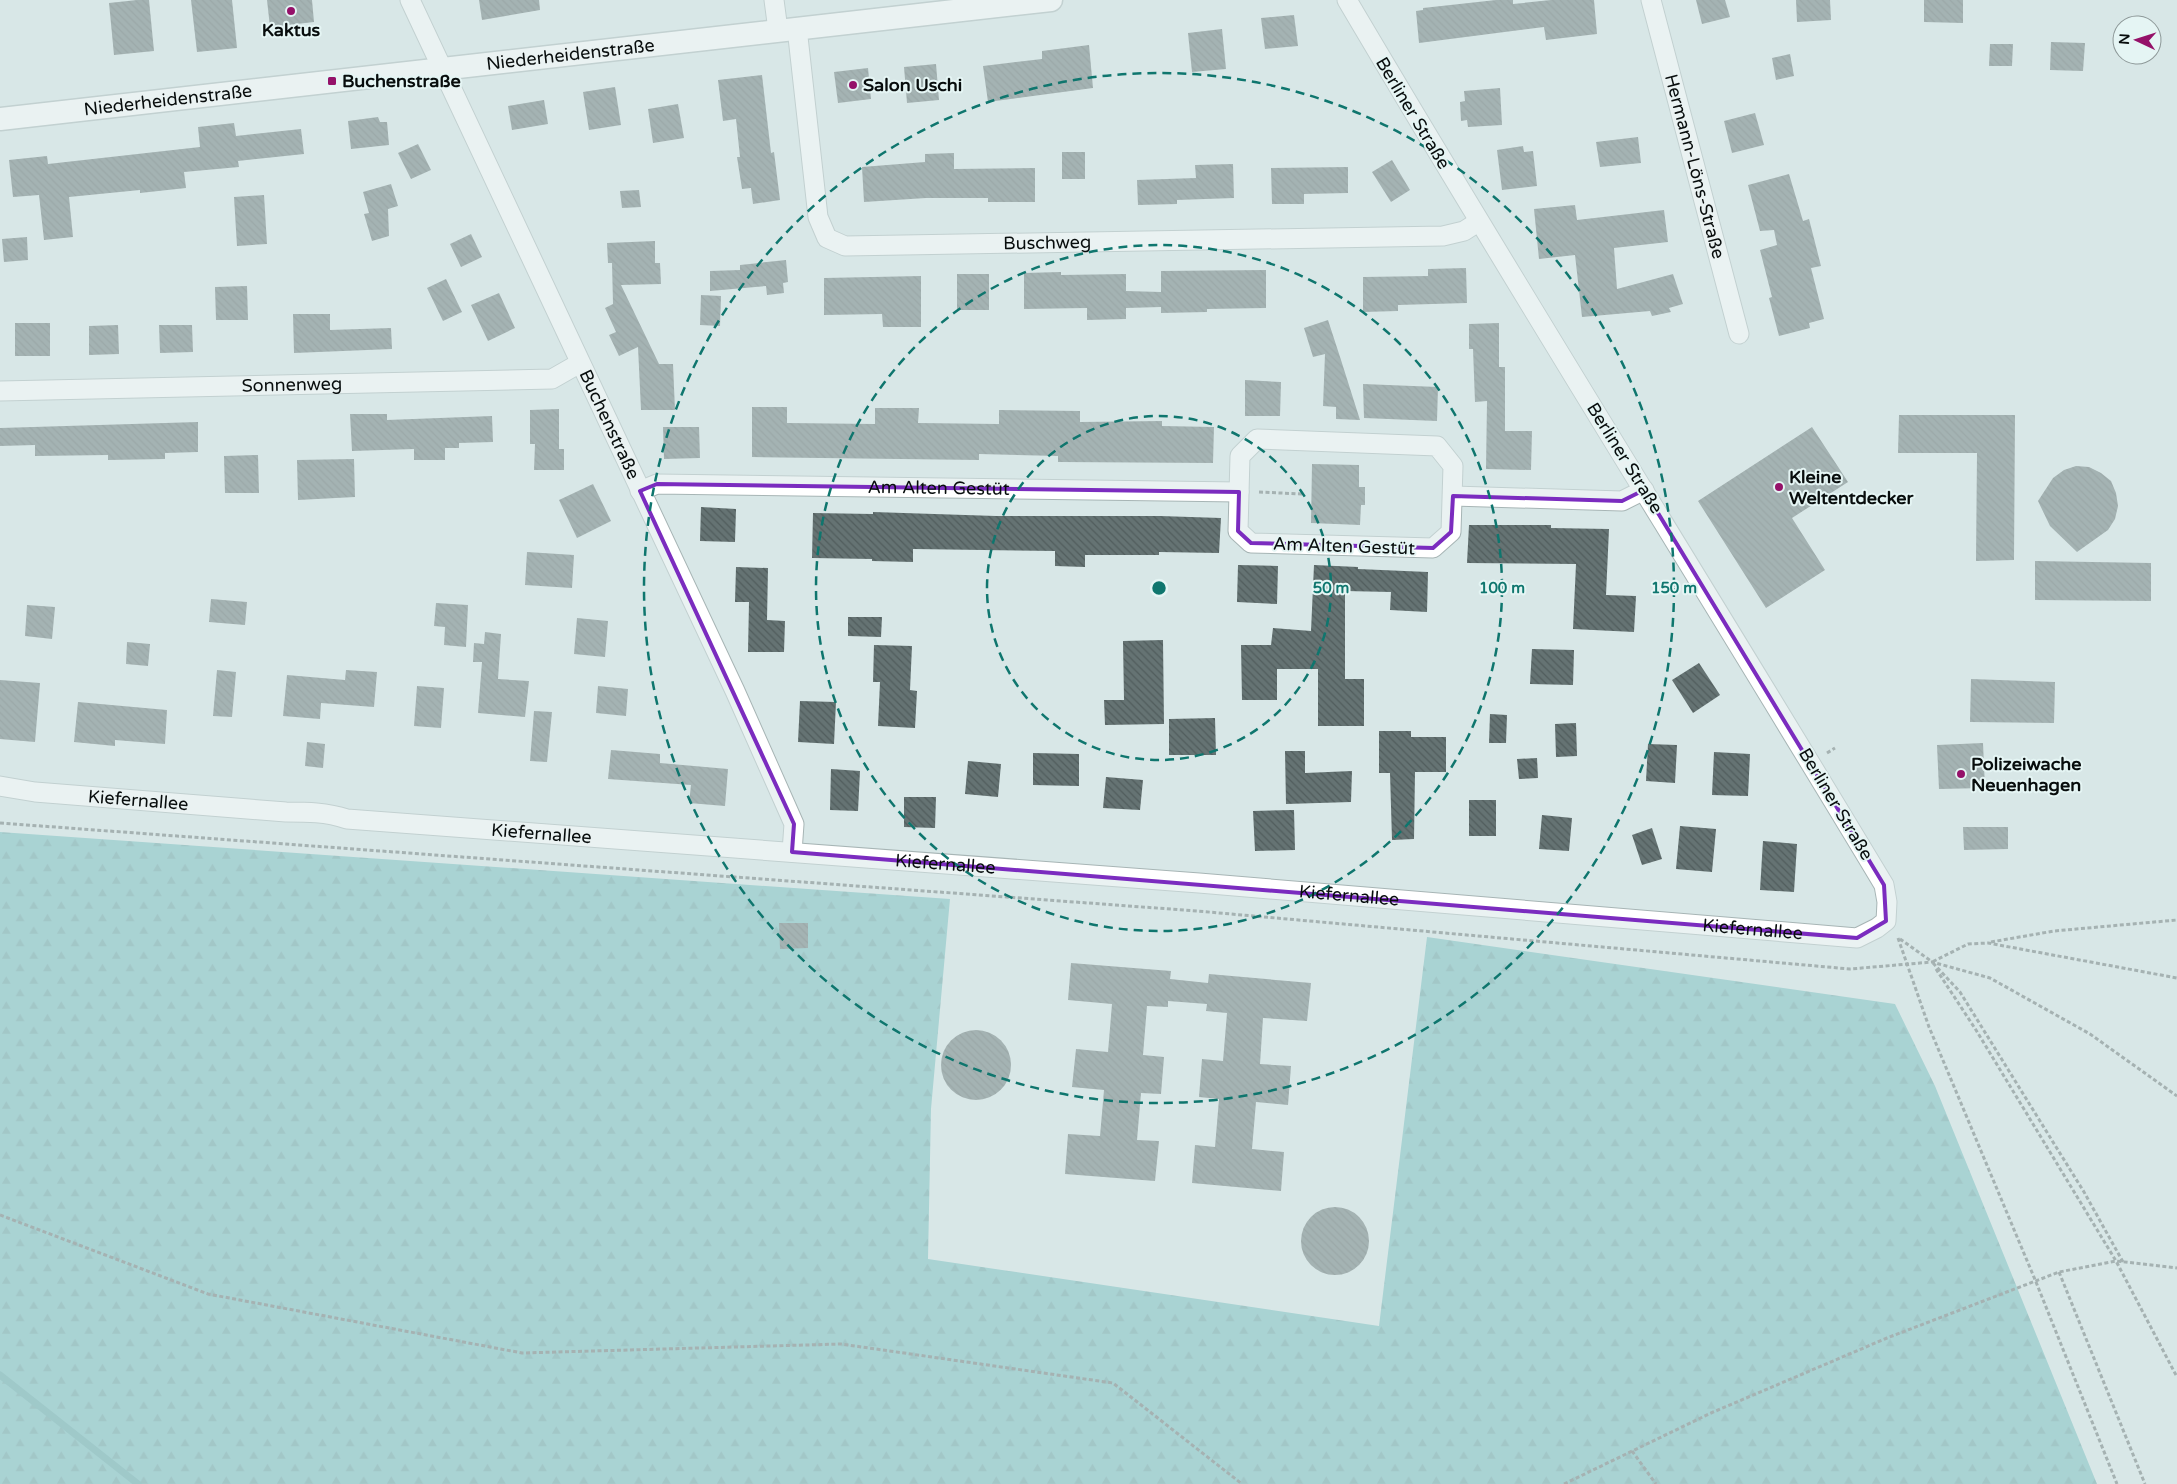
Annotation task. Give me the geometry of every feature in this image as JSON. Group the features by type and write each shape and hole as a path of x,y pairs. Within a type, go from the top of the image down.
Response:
{"street":[{"name":"Buchenstraße","path":"410,0 730,683 794,824 792,852"},
{"name":"Buschweg","path":"774,0 787,29 818,217 827,238 845,246 1443,236 1464,231 1478,222"},
{"name":"Niederheidenstraße","path":"0,119 1051,0"},
{"name":"Berliner Straße","path":"1346,0 1478,222 1644,490 1884,885 1887,902 1886,921"},
{"name":"Hermann-Löns-Straße","path":"1650,0 1739,334"},
{"name":"Sonnenweg","path":"0,391 552,380 580,364"},
{"name":"Am Alten Gestüt","path":"1257,439 1437,446 1453,466 1453,496 1451,532 1432,548 1251,543 1238,531 1240,456 1257,439"},
{"name":"Am Alten Gestüt","path":"640,491 657,484 1238,492"},
{"path":"1453,496 1622,501 1644,490"},
{"name":"Kiefernallee","path":"0,786 54,794 331,814 347,819 1199,883 1857,938 1886,921"}],"path":[{"path":"1238,492 1302,494"},
{"path":"0,823 1197,911 1850,969 1932,962 1990,978 2090,1034 2177,1096"},
{"path":"1932,962 1968,944 1988,943 2054,931 2177,920"},
{"path":"1886,921 1898,938 1928,1027 2036,1282 2117,1484"},
{"path":"1898,938 1932,962 1960,992 2084,1192 2123,1262"},
{"path":"1988,943 2177,978"},
{"path":"1932,962 1976,1030 2116,1261 2177,1377"},
{"path":"0,1215 208,1294 522,1353 841,1344 1113,1383 1242,1484"},
{"path":"1564,1484 1710,1413 1886,1338 2059,1272 2116,1261 2177,1268"},
{"path":"2059,1272 2145,1484"},
{"path":"1632,1451 1656,1484"}],"highlighted area":[{"path":"657,484 1239,492 1238,531 1251,543 1433,548 1451,532 1453,496 1622,501 1644,490 1884,885 1886,921 1857,938 792,852 794,824 640,491"}],"green space":[{"path":"0,832 950,899 931,1109 928,1259 1379,1326 1427,937 1895,1004 1935,1086 2097,1484 0,1484"}],"building":[{"path":"149,0 154,51 114,55 109,3"},
{"path":"191,0 232,0 237,48 197,52"},
{"name":"Kaktus","path":"267,0 312,0 314,22 270,27"},
{"path":"479,0 539,0 540,10 482,20"},
{"path":"1496,0 1513,0 1513,4 1551,0 1594,0 1597,34 1546,40 1544,27 1419,43 1416,11 1423,10 1423,8"},
{"path":"1696,0 1725,0 1730,17 1702,24"},
{"path":"1796,0 1830,0 1831,20 1797,22"},
{"path":"1924,0 1963,0 1963,23 1924,22"},
{"path":"1294,15 1298,46 1265,49 1261,18"},
{"path":"1222,29 1226,69 1192,72 1188,33"},
{"path":"2051,42 2085,43 2083,71 2050,70"},
{"path":"1990,44 2013,44 2012,66 1989,66"},
{"path":"1089,45 1093,88 988,102 983,66 1042,59 1042,51"},
{"path":"1790,54 1794,76 1776,80 1772,58"},
{"path":"936,64 939,100 907,103 904,67"},
{"name":"Salon Uschi","path":"868,68 871,99 838,103 834,72"},
{"path":"762,75 771,153 774,152 780,200 753,204 751,188 742,189 737,157 740,157 736,119 723,121 718,80"},
{"path":"615,87 621,125 589,130 583,92"},
{"path":"1500,88 1502,125 1468,127 1467,120 1461,121 1460,102 1465,101 1464,91"},
{"path":"544,100 548,124 512,130 508,106"},
{"path":"678,104 684,138 653,143 648,109"},
{"path":"1755,113 1764,145 1732,153 1724,121"},
{"path":"378,117 380,122 387,122 389,145 351,149 348,121"},
{"path":"234,123 236,136 301,129 304,154 238,161 239,167 184,172 186,188 140,193 140,190 69,197 73,237 44,240 39,195 13,197 9,160 47,156 48,164 200,147 198,127"},
{"path":"1638,137 1641,163 1600,167 1596,142"},
{"path":"418,144 431,170 411,179 398,153"},
{"path":"1523,146 1524,152 1533,151 1537,186 1502,190 1497,150"},
{"path":"1062,152 1085,152 1085,179 1062,179"},
{"path":"954,153 954,169 1035,168 1035,202 988,202 988,198 926,198 864,202 862,167 925,162 925,154"},
{"path":"1392,160 1410,190 1391,202 1372,172"},
{"path":"1233,164 1234,198 1177,200 1177,204 1138,205 1137,180 1196,178 1195,165"},
{"path":"1348,167 1348,193 1304,194 1304,204 1272,204 1271,168"},
{"path":"1789,174 1803,221 1809,219 1821,266 1811,268 1824,319 1809,323 1810,328 1779,336 1769,298 1772,297 1760,250 1777,245 1774,230 1760,231 1748,185"},
{"path":"391,184 398,206 388,209 389,236 372,241 364,214 369,213 363,192"},
{"path":"639,190 641,207 622,208 620,191"},
{"path":"264,195 267,244 237,246 234,197"},
{"path":"1575,205 1577,220 1664,210 1668,242 1614,248 1617,289 1673,274 1683,304 1669,308 1671,312 1652,316 1650,311 1582,317 1575,255 1539,259 1534,209"},
{"path":"471,234 482,257 461,267 450,244"},
{"path":"27,237 28,260 4,262 2,239"},
{"path":"655,241 655,263 660,263 661,284 621,285 659,364 673,364 675,410 641,410 638,347 619,356 609,335 616,332 605,308 613,304 612,263 608,263 607,243"},
{"path":"786,260 788,282 783,283 784,293 767,295 766,286 710,291 710,271 740,270 740,265"},
{"path":"1466,268 1467,303 1398,305 1398,311 1363,312 1363,277 1428,276 1428,269"},
{"path":"1266,270 1266,308 1207,309 1207,312 1161,313 1161,307 1126,308 1126,319 1087,320 1087,308 1024,309 1024,273 1061,272 1061,275 1126,274 1126,291 1161,292 1161,271"},
{"path":"957,274 989,274 989,310 957,310"},
{"path":"921,276 921,327 883,327 882,314 824,315 824,278"},
{"path":"446,279 462,312 443,321 427,288"},
{"path":"247,286 248,320 216,320 215,287"},
{"path":"499,293 515,328 488,341 471,305"},
{"path":"701,295 721,296 720,326 700,325"},
{"path":"293,314 330,314 330,330 391,328 392,349 294,353"},
{"path":"1328,320 1360,420 1336,419 1336,407 1323,406 1325,354 1313,357 1304,328"},
{"path":"15,323 50,323 50,356 15,356"},
{"path":"1499,323 1499,367 1505,367 1505,431 1532,431 1531,470 1486,469 1487,401 1475,402 1473,349 1469,349 1469,324"},
{"path":"118,325 119,354 89,355 89,326"},
{"path":"159,325 192,325 193,352 160,353"},
{"path":"1245,380 1281,382 1280,416 1245,416"},
{"path":"1363,384 1438,387 1437,421 1364,418"},
{"path":"752,407 787,407 787,423 875,424 875,408 919,408 918,423 999,424 999,410 1080,411 1080,422 1162,421 1162,426 1214,427 1213,463 1058,462 1058,456 979,454 979,460 752,457"},
{"path":"559,409 559,449 564,449 564,470 534,470 535,444 530,444 530,410"},
{"path":"350,414 387,414 387,420 492,416 493,442 459,443 459,448 445,448 445,460 414,460 414,449 352,451"},
{"path":"1899,415 2015,415 2014,560 1976,561 1977,453 1898,453"},
{"path":"198,422 198,452 165,453 165,459 108,460 108,455 35,456 35,445 0,446 0,428"},
{"path":"663,427 699,427 700,458 664,459"},
{"name":"Kleine Weltentdecker","path":"1812,427 1848,482 1792,518 1825,570 1766,608 1698,501"},
{"path":"258,455 259,493 225,493 224,456"},
{"path":"354,459 355,497 298,500 297,460"},
{"path":"1312,464 1359,465 1359,487 1365,487 1365,505 1361,505 1360,525 1311,523"},
{"path":"2076,466 2089,467 2111,481 2116,493 2118,506 2115,519 2108,530 2077,552 2050,526 2038,501 2053,478 2064,470"},
{"path":"593,484 611,521 577,538 559,500"},
{"path":"701,507 736,509 735,542 700,541"},
{"path":"873,512 996,516 1221,518 1219,553 1159,552 1159,555 1085,555 1085,567 1055,566 1055,551 913,549 913,562 812,558 813,513 873,514"},
{"path":"1469,525 1551,525 1551,528 1609,529 1606,595 1636,596 1634,632 1573,629 1576,564 1467,563"},
{"path":"527,552 574,555 572,588 525,585"},
{"path":"2035,561 2151,563 2151,601 2035,600"},
{"path":"1238,565 1278,566 1277,604 1237,602"},
{"path":"1314,565 1428,572 1427,612 1390,610 1391,592 1345,591 1345,679 1364,679 1364,726 1318,726 1318,669 1277,669 1277,700 1242,700 1241,645 1271,645 1273,628 1311,631"},
{"path":"736,567 768,568 767,620 785,621 784,652 748,652 749,602 735,602"},
{"path":"211,599 247,602 245,625 209,622"},
{"path":"436,603 468,605 466,647 444,645 445,627 434,626"},
{"path":"27,605 55,607 52,639 25,636"},
{"path":"848,617 882,617 881,637 848,636"},
{"path":"577,618 608,621 605,657 574,654"},
{"path":"485,632 501,634 498,679 529,681 525,717 478,713 482,662 473,662 474,643 484,644"},
{"path":"1163,640 1164,724 1105,725 1104,700 1124,700 1123,641"},
{"path":"127,642 150,644 148,666 126,664"},
{"path":"874,645 912,646 910,690 917,691 915,728 878,726 880,682 873,682"},
{"path":"1532,649 1574,650 1573,685 1530,684"},
{"path":"1699,663 1720,695 1693,713 1672,680"},
{"path":"217,670 236,672 232,717 213,716"},
{"path":"346,670 377,672 374,707 321,703 320,719 283,716 287,675 345,680"},
{"path":"1971,679 2055,682 2054,723 1970,722"},
{"path":"0,680 40,683 35,742 0,739"},
{"path":"417,686 444,688 441,728 414,726"},
{"path":"598,686 628,689 626,716 596,713"},
{"path":"800,701 836,702 834,744 798,742"},
{"path":"78,702 167,710 165,744 115,740 115,746 74,742"},
{"path":"534,711 552,712 547,762 530,761"},
{"path":"1490,714 1507,715 1506,743 1489,743"},
{"path":"1215,718 1216,755 1169,755 1169,719"},
{"path":"1576,723 1577,756 1556,757 1555,724"},
{"path":"1379,731 1411,731 1411,737 1446,737 1446,772 1415,772 1414,839 1392,840 1390,773 1379,773"},
{"path":"307,742 325,744 323,768 305,766"},
{"name":"Polizeiwache Neuenhagen","path":"1983,743 1985,788 1939,789 1937,745"},
{"path":"1648,744 1677,745 1675,783 1646,781"},
{"path":"611,750 660,754 660,763 728,769 725,806 689,803 691,785 608,779"},
{"path":"1285,751 1305,751 1305,773 1352,771 1351,802 1286,804"},
{"path":"1714,752 1750,754 1748,796 1712,795"},
{"path":"1033,753 1079,754 1079,786 1033,785"},
{"path":"1537,758 1538,778 1519,779 1517,759"},
{"path":"968,761 1001,764 998,797 965,794"},
{"path":"831,769 860,771 858,811 830,810"},
{"path":"1106,777 1143,780 1140,810 1103,808"},
{"path":"904,797 936,797 935,828 904,827"},
{"path":"1469,800 1496,800 1496,836 1469,836"},
{"path":"1294,810 1295,850 1255,851 1253,811"},
{"path":"1542,815 1572,818 1569,851 1539,849"},
{"path":"1680,826 1716,829 1712,872 1676,869"},
{"path":"1963,827 2008,827 2008,849 1964,850"},
{"path":"1652,828 1662,859 1642,865 1632,835"},
{"path":"1763,841 1797,844 1794,892 1760,890"},
{"path":"779,923 808,923 808,948 780,949"},
{"path":"1071,963 1171,971 1170,979 1208,983 1209,974 1311,983 1307,1021 1263,1018 1260,1064 1291,1066 1288,1105 1256,1102 1252,1149 1284,1152 1281,1191 1192,1183 1195,1145 1215,1147 1219,1099 1199,1097 1202,1059 1223,1061 1227,1013 1206,1011 1207,1004 1168,1001 1168,1007 1147,1006 1143,1055 1164,1057 1161,1094 1141,1093 1137,1140 1159,1141 1155,1181 1065,1174 1068,1134 1100,1136 1104,1090 1072,1087 1076,1049 1108,1052 1112,1004 1068,1000"},
{"path":"976,1030 989,1033 1001,1040 1008,1052 1011,1065 1008,1078 1001,1090 989,1097 976,1100 963,1097 951,1090 944,1078 941,1065 944,1052 951,1040 963,1033"},
{"path":"1328,1207 1342,1207 1354,1212 1364,1222 1369,1234 1369,1248 1364,1260 1354,1270 1342,1275 1328,1275 1316,1270 1306,1260 1301,1248 1301,1234 1306,1222 1316,1212"}],"waterway":[{"path":"0,1375 138,1484"}],"place":[{"name":"Kaktus","path":"291,11"},
{"name":"Buchenstraße","path":"332,81"},
{"name":"Salon Uschi","path":"853,85"},
{"name":"Kleine Weltentdecker","path":"1779,487"},
{"name":"Polizeiwache Neuenhagen","path":"1961,774"}]}
